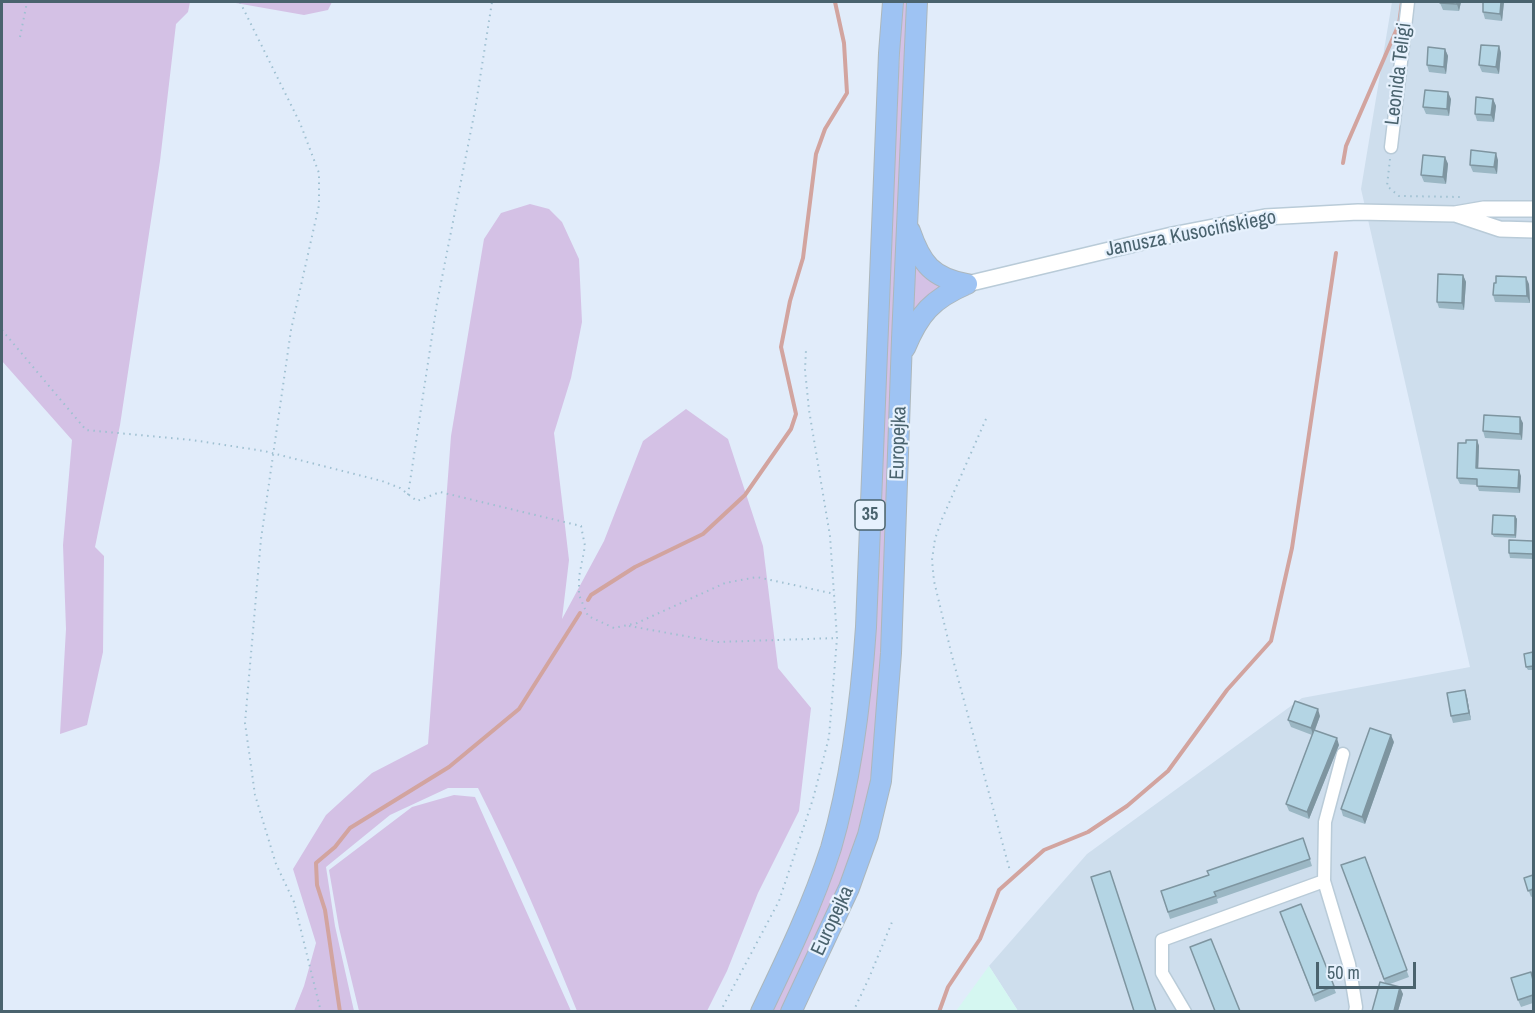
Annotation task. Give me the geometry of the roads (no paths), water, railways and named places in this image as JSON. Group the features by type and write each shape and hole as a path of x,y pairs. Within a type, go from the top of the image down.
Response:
{"main road":[{"name":"Europejka","path":"761,1011 784,965 817,888 831,847 848,771 862,682 893,2"},
{"name":"Europejka","path":"791,1011 849,888 868,835 881,782 891,653 906,221 917,2"},
{"path":"906,221 918,253 932,271 951,282 967,284"},
{"path":"901,356 912,329 930,305 967,284"}],"street":[{"name":"Leonida Teligi","path":"1391,147 1408,2"},
{"name":"Janusza Kusocińskiego","path":"967,284 1172,235 1265,217 1358,212 1455,214 1484,209 1533,209"},
{"name":"Janusza Kusocińskiego","path":"1455,214 1500,229 1533,230"},
{"path":"1343,754 1325,822 1324,881 1349,964 1355,1011"},
{"path":"1185,1011 1162,973 1162,940 1324,881"}],"waterway":[{"path":"588,600 591,595 635,567 703,534 745,495 791,429 796,414 781,347 790,301 803,258 816,154 825,129 847,93 844,43 835,2"},
{"path":"1343,163 1346,146 1399,24 1402,2"},
{"path":"939,1012 948,987 980,939 999,890 1044,850 1088,832 1127,806 1168,771 1227,690 1271,641 1292,548 1336,253"},
{"path":"340,1012 325,910 317,885 316,863 335,847 350,828 449,767 519,709 580,613"}]}
